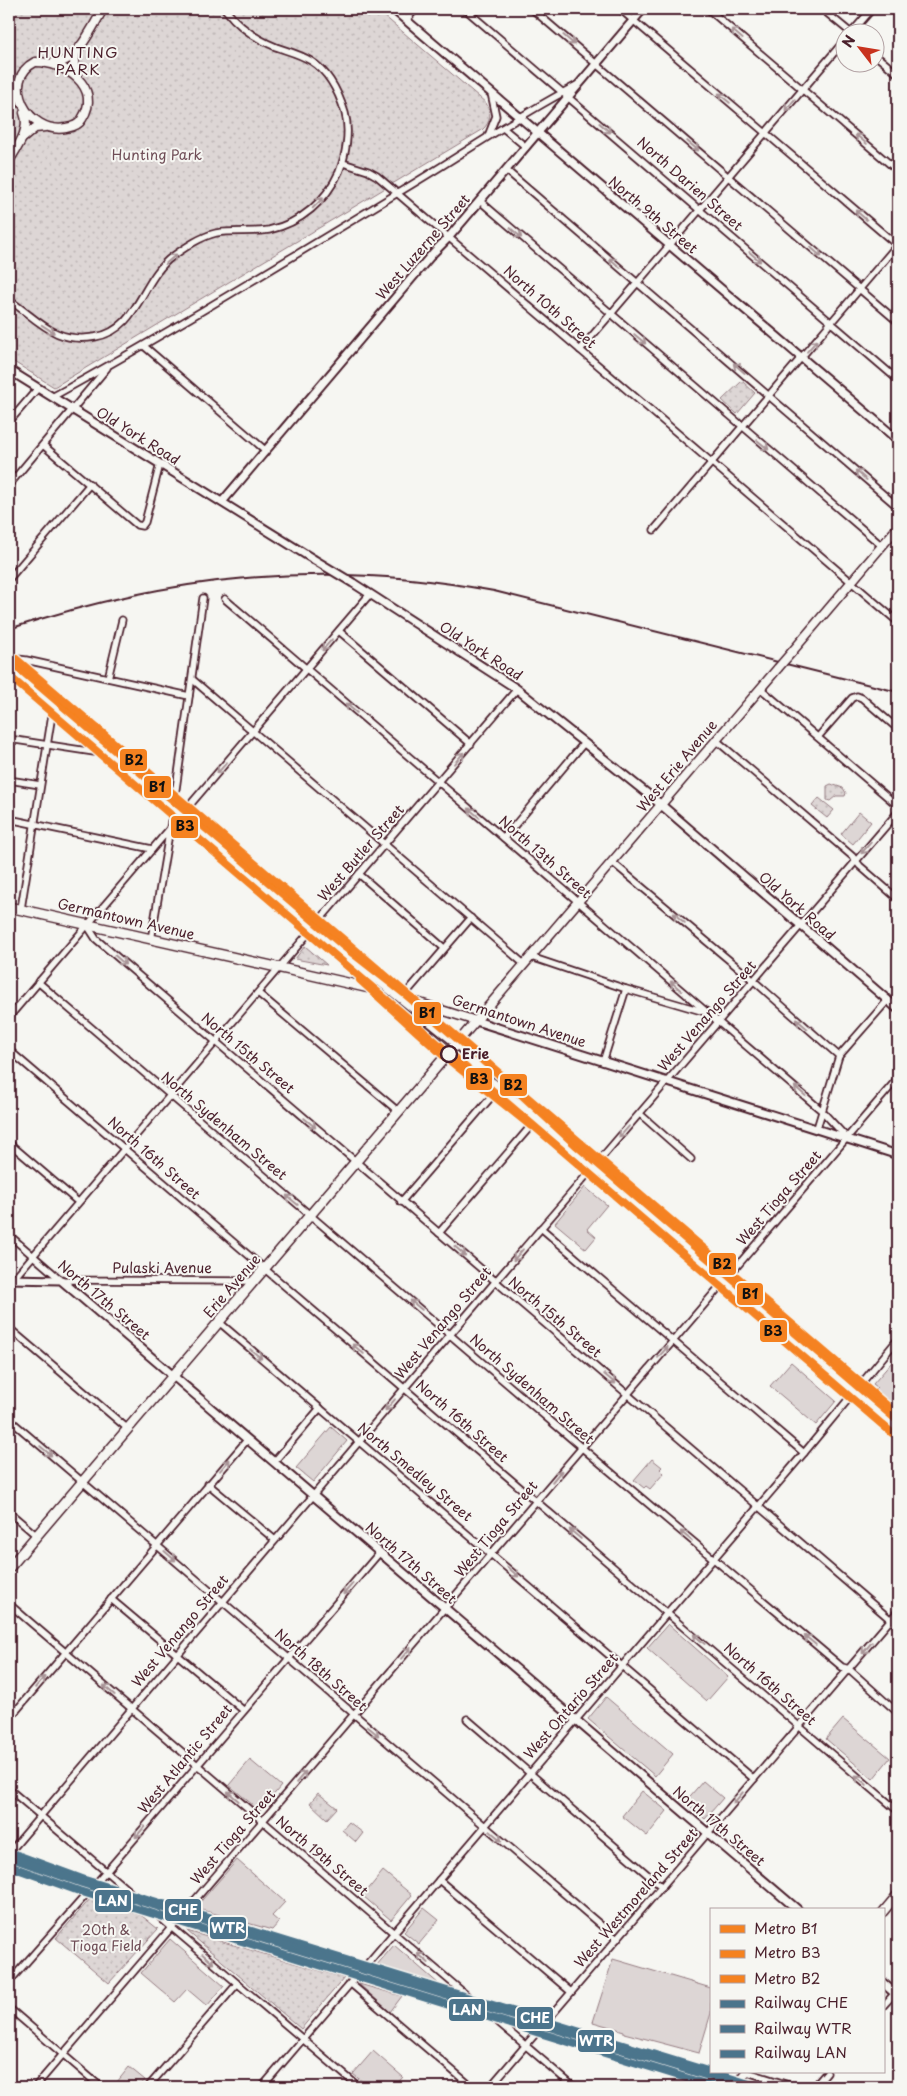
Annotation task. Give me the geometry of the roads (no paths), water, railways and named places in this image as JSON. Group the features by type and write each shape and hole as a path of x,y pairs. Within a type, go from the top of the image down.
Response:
{"main road":[{"path":"47,127 32,120 24,113 14,98 15,81 18,74 28,65 36,62 61,62 76,52 103,9"},
{"path":"22,140 35,128 62,129 82,121 88,98 87,92 74,70 76,52"},
{"path":"52,63 79,79"},
{"path":"9,161 22,140 27,123 24,113"},
{"name":"West Erie Avenue","path":"476,1021 898,527"},
{"path":"9,670 313,928 457,1043 499,1088"},
{"name":"Germantown Avenue","path":"9,907 375,989 476,1021"},
{"path":"342,951 375,989 449,1053 499,1088 898,1431"},
{"name":"Erie Avenue","path":"9,1568 476,1021"},
{"path":"884,1911 898,1894"},
{"path":"734,2087 745,2074"}],"street":[{"path":"9,300 46,329 60,336 82,339 112,332 129,318 156,273 170,258 195,241 216,233 269,230 296,221 320,203 335,180 343,163 346,149 346,115 334,86 324,72 311,61 261,40 246,30 225,9"},
{"name":"North 9th Street","path":"393,9 898,440"},
{"path":"406,20 416,9"},
{"name":"North Darien Street","path":"465,9 898,380"},
{"path":"532,9 898,322"},
{"path":"620,9 898,245 654,530"},
{"name":"West Luzerne Street","path":"222,502 434,252 526,147 566,94 579,84 643,9"},
{"path":"708,9 898,170"},
{"path":"822,9 838,22"},
{"path":"860,22 872,9"},
{"path":"580,350 834,53"},
{"path":"884,62 898,74"},
{"path":"487,138 496,116 491,93"},
{"path":"52,397 144,346 398,194 503,128 566,94"},
{"path":"503,128 526,147"},
{"name":"North 10th Street","path":"343,163 368,171 398,194 898,622"},
{"path":"506,170 898,506"},
{"path":"480,201 882,546"},
{"path":"144,346 265,450"},
{"path":"9,484 112,363"},
{"name":"Old York Road","path":"9,370 353,583 517,690 661,805 898,1009"},
{"path":"9,422 38,388"},
{"path":"43,445 136,525 142,526 145,522 160,464"},
{"path":"9,579 90,484"},
{"path":"9,1017 169,829 177,813 253,731 370,594"},
{"path":"151,940 169,829 177,813 189,696 203,598"},
{"name":"North 13th Street","path":"225,599 821,1110 847,1138"},
{"path":"108,678 122,620"},
{"path":"339,631 471,744"},
{"path":"9,662 18,659 26,660 189,696"},
{"path":"192,679 524,964"},
{"path":"760,688 898,806"},
{"name":"West Butler Street","path":"10,1281 517,690"},
{"path":"818,737 852,698 858,696 898,729"},
{"path":"20,910 53,708"},
{"path":"9,739 107,754"},
{"path":"716,740 852,856 898,899"},
{"path":"504,838 584,743"},
{"path":"9,780 40,785"},
{"name":"West Venango Street","path":"9,1853 222,1601 451,1335 494,1282 898,812"},
{"path":"9,819 152,849"},
{"path":"612,862 754,981 839,1056"},
{"path":"359,874 444,948"},
{"path":"402,998 471,918"},
{"name":"North 15th Street","path":"87,925 96,939 215,1042 898,1626"},
{"path":"530,957 626,989 707,1013"},
{"name":"North Sydenham Street","path":"38,982 581,1447 842,1667 849,1669 898,1713"},
{"path":"603,1062 626,989"},
{"path":"258,993 398,1112"},
{"path":"817,1128 839,1056 888,1000"},
{"name":"Germantown Avenue","path":"476,1021 898,1155"},
{"name":"North 16th Street","path":"9,1050 668,1612 898,1811"},
{"name":"West Tioga Street","path":"34,2087 898,1078"},
{"path":"401,1202 499,1088"},
{"path":"640,1114 691,1159"},
{"path":"439,1233 536,1120"},
{"path":"9,1143 78,1202"},
{"path":"541,1228 804,1453"},
{"name":"North 17th Street","path":"9,1235 796,1908"},
{"name":"Pulaski Avenue","path":"10,1281 254,1281"},
{"name":"North Smedley Street","path":"219,1322 492,1553 754,1779"},
{"path":"9,1328 128,1428"},
{"name":"West Ontario Street","path":"262,2087 714,1559 898,1339"},
{"path":"274,1462 320,1408"},
{"name":"North 18th Street","path":"9,1420 617,1939"},
{"path":"9,1719 247,1440"},
{"path":"208,1484 275,1540"},
{"path":"9,1512 37,1536"},
{"name":"West Atlantic Street","path":"9,1982 106,1872 380,1552"},
{"path":"111,1599 243,1710"},
{"name":"North 19th Street","path":"9,1604 570,2086"},
{"name":"West Westmoreland Street","path":"490,2087 898,1611"},
{"path":"467,1719 662,1887"},
{"path":"9,1788 359,2087"},
{"path":"439,1880 571,1992"},
{"path":"350,1983 472,2087"},
{"path":"148,2087 237,1984"},
{"path":"884,1984 896,1994 884,2005"},
{"path":"9,2008 101,2087"},
{"path":"753,2074 795,2087"},
{"path":"815,2086 825,2074"}],"railway":[{"path":"9,629 69,611 130,596 189,585 249,578 309,575 370,576 432,581 494,591 898,692"}],"metro line":[{"name":"B2","path":"15,658 898,1415"},
{"name":"B1","path":"9,660 341,944 405,994 510,1084 577,1146 898,1421"},
{"name":"B3","path":"9,676 892,1433"},
{"name":"B1","path":"360,980 444,1056 531,1126"}],"rail line":[{"name":"CHE","path":"9,1852 85,1880 710,2072"},
{"name":"WTR","path":"9,1857 82,1883 744,2087"},
{"name":"LAN","path":"9,1866 79,1891 715,2087"},
{"name":"CHE","path":"717,2074 759,2087"}],"place":[{"name":"Erie","path":"449,1054"}],"district":[{"name":"HUNTING PARK","path":"78,62"}],"park label":[{"name":"Hunting Park","path":"157,155"},
{"name":"20th & Tioga Field","path":"106,1938"}]}
